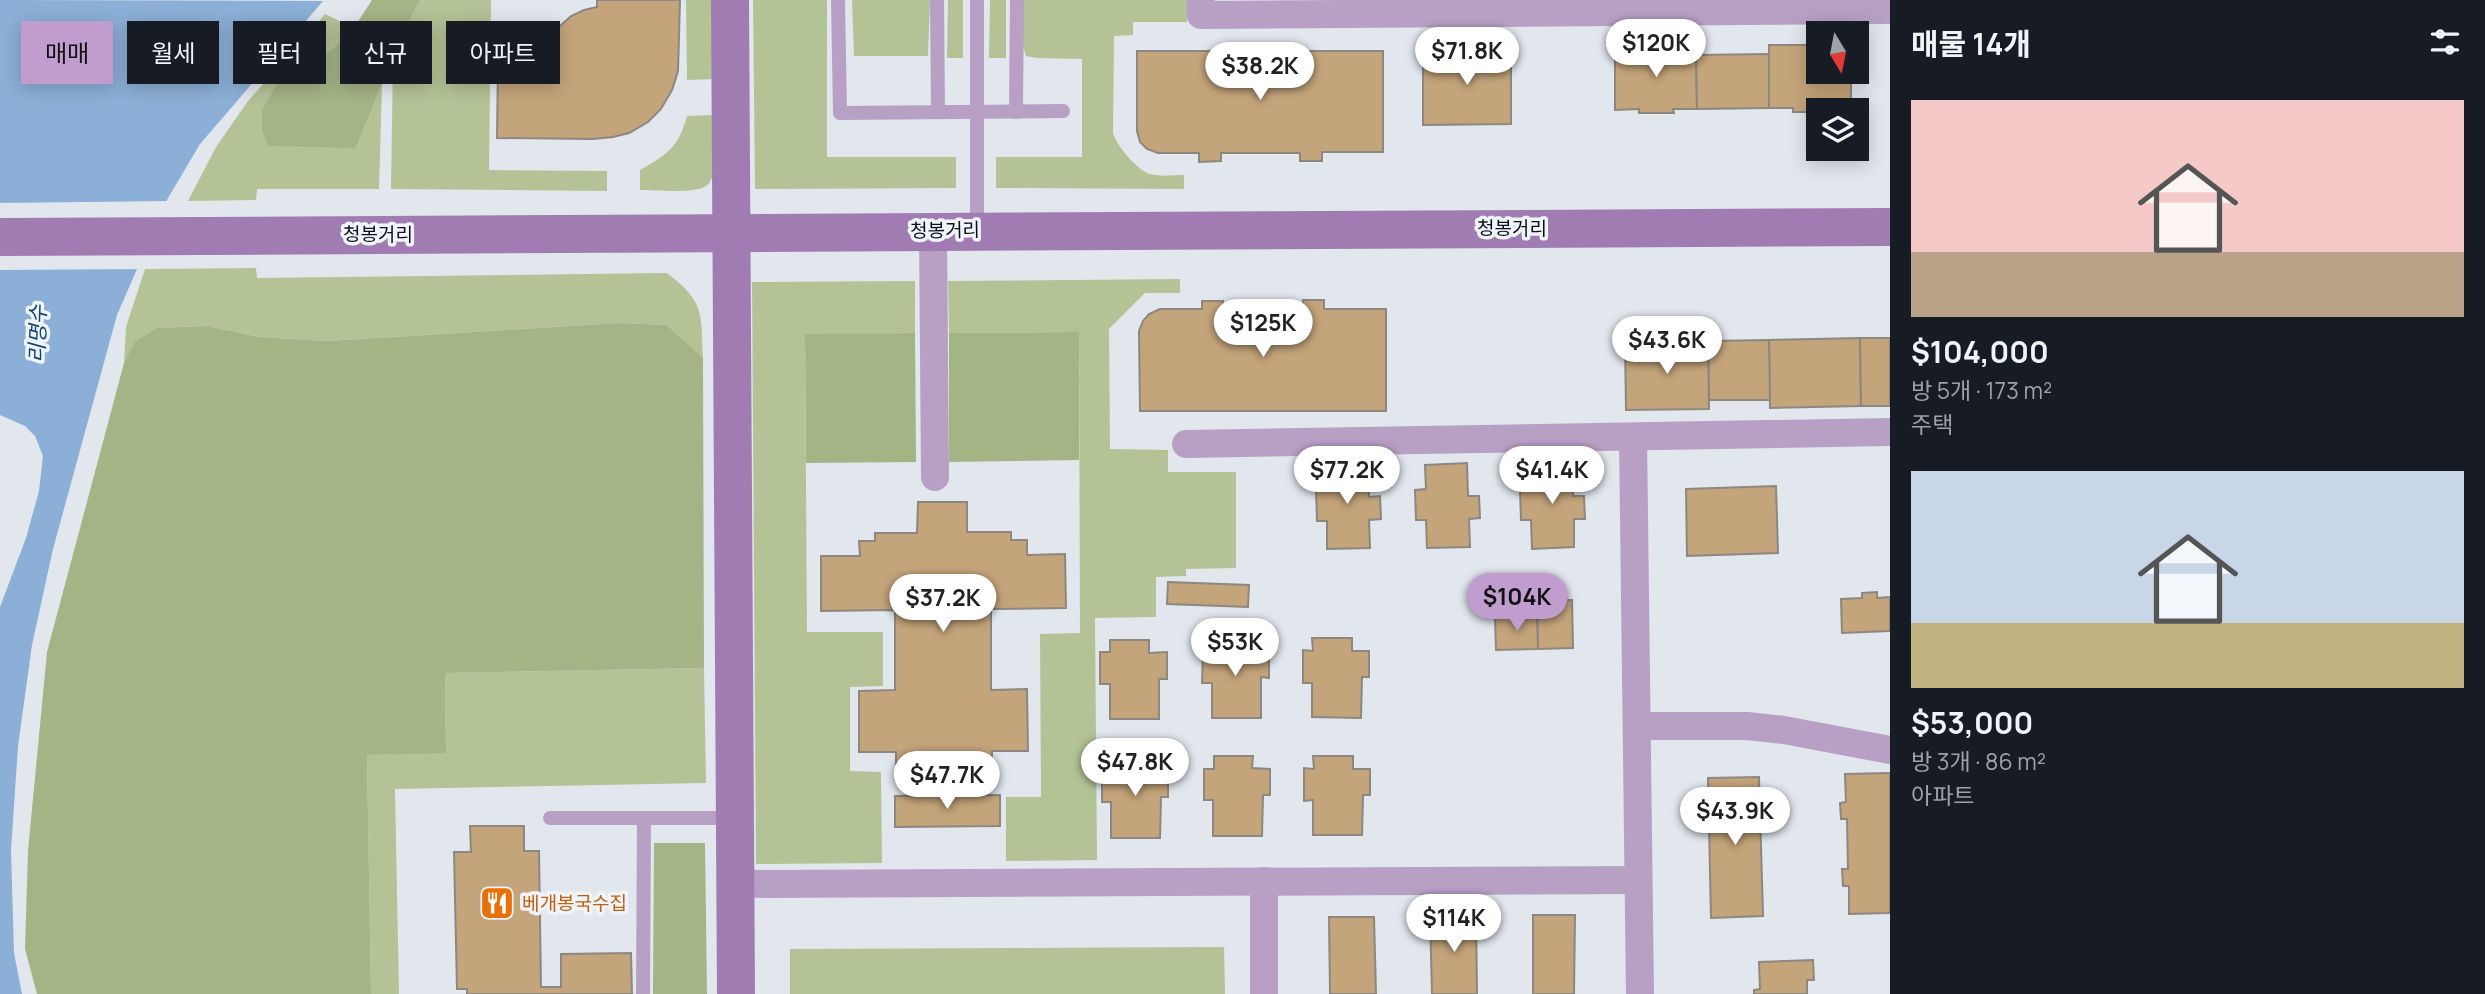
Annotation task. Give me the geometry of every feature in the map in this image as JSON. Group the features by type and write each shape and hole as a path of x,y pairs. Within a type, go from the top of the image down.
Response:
{"street":[{"path":"730,0 736,994"},
{"path":"1201,0 1201,15 1890,10"},
{"name":"청봉거리","path":"0,237 1890,227"},
{"path":"933,230 935,477"},
{"path":"1186,444 1890,432"},
{"path":"1633,437 1640,994"},
{"path":"1638,726 1747,726 1784,730 1890,750"},
{"path":"735,884 1637,880"},
{"path":"1264,881 1264,994"}],"lane":[{"path":"838,0 840,113 1063,111"},
{"path":"937,0 938,112"},
{"path":"977,0 977,230"},
{"path":"1016,112 1017,0"},
{"path":"550,818 734,818"},
{"path":"643,994 644,818"}],"green space":[{"path":"372,0 420,0 409,21 358,21"},
{"path":"420,0 491,0 491,21 446,21 446,84 490,84 489,170 607,171 607,191 391,189 393,84 432,84 432,21 408,21"},
{"path":"686,0 713,0 714,79 687,80"},
{"path":"753,0 827,0 827,157 956,157 956,188 755,189"},
{"path":"852,0 930,0 928,56 854,56"},
{"path":"948,0 963,0 963,58 947,58"},
{"path":"990,0 1006,0 1006,58 989,58"},
{"path":"1023,0 1188,0 1187,22 1133,22 1133,35 1114,36 1115,138 1128,157 1145,172 1184,175 1184,189 996,188 996,157 1082,157 1082,59 1026,56 1023,46"},
{"path":"325,14 340,21 340,44 326,53 326,21 319,21"},
{"path":"340,43 340,84 382,84 356,148 268,146 262,130 262,110 277,84 326,84 326,54"},
{"path":"263,84 286,84 356,148 382,84 379,189 257,189 256,200 188,201 216,147"},
{"path":"714,115 715,164 706,186 684,191 640,190 640,170 671,149 680,136 687,116"},
{"path":"256,268 257,278 667,273 695,301 701,319 703,358 667,325 619,323 327,341 259,337 207,326 156,328 136,342 124,363 126,327 145,269"},
{"path":"1180,279 1180,293 1145,293 1109,329 1110,449 1168,450 1168,472 1236,472 1236,568 1186,569 1186,576 1156,577 1156,617 1095,618 1097,860 1006,861 1006,797 1041,797 1040,634 1080,633 1079,332 949,333 948,281"},
{"path":"915,281 915,333 805,335 807,632 883,632 883,686 850,687 850,771 881,772 882,863 756,864 752,282"},
{"path":"619,323 667,325 703,358 704,668 445,673 446,753 367,755 371,994 37,994 25,949 28,851 47,652 124,363 135,342 156,328 207,326 259,337 327,341"},
{"path":"1079,332 1079,460 949,462 949,333"},
{"path":"915,333 916,462 806,463 805,334"},
{"path":"704,668 706,783 395,789 399,994 371,994 367,755 446,752 445,673"},
{"path":"654,843 705,843 707,994 653,994"},
{"path":"1224,947 1225,994 790,994 790,949"}],"water":[{"name":"리명수","path":"0,0 323,1 306,21 233,21 233,84 252,84 200,144 168,198 117,315 53,549 32,645 18,746 11,850 14,953 22,994 0,994 0,607 26,538 39,491 43,456 35,436 25,426 0,415"}],"pier":[{"path":"171,201 142,269 0,270 0,203"}],"building":[{"path":"597,0 680,0 678,71 672,90 661,109 648,122 629,133 613,137 497,138 498,84 560,84 560,26 571,16 597,7"},
{"path":"1769,45 1806,45 1806,84 1851,84 1851,98 1806,98 1806,112 1793,112 1793,108 1769,108"},
{"path":"1615,46 1696,46 1697,109 1673,109 1674,113 1639,113 1639,109 1615,110"},
{"path":"1423,49 1511,49 1511,124 1423,125"},
{"path":"1137,51 1383,51 1383,152 1322,152 1322,161 1300,161 1300,153 1221,153 1221,161 1199,162 1199,153 1158,153 1147,149 1140,142 1137,131"},
{"path":"1769,54 1769,108 1697,109 1696,55"},
{"path":"1303,300 1324,300 1324,309 1386,309 1386,411 1140,411 1139,331 1149,314 1160,309 1202,309 1202,301 1223,301 1223,309 1303,309"},
{"path":"1860,338 1861,406 1770,408 1769,340"},
{"path":"1860,338 1890,338 1890,406 1861,406"},
{"path":"1769,340 1770,400 1709,400 1708,341"},
{"path":"1708,341 1709,409 1626,410 1625,342"},
{"path":"1467,463 1468,496 1479,496 1480,518 1469,519 1470,547 1427,548 1426,520 1416,520 1415,490 1426,489 1425,465"},
{"path":"1368,464 1369,497 1380,496 1381,519 1369,520 1370,548 1327,549 1327,521 1317,521 1316,490 1326,490 1325,465"},
{"path":"1572,464 1573,496 1584,496 1585,519 1574,519 1574,547 1532,549 1531,520 1521,520 1520,490 1530,490 1529,465"},
{"path":"1776,486 1778,553 1687,556 1686,489"},
{"path":"918,502 967,502 967,532 1011,532 1011,540 1027,540 1027,555 1065,554 1066,608 991,609 991,690 1027,689 1028,751 992,751 992,763 896,764 896,752 859,752 859,691 895,690 895,610 821,611 821,556 860,556 859,541 875,541 875,533 917,533"},
{"path":"1168,582 1249,585 1248,607 1167,604"},
{"path":"1877,592 1877,598 1890,597 1890,631 1842,633 1841,599 1862,598 1862,593"},
{"path":"1572,600 1573,648 1538,649 1537,601"},
{"path":"1537,616 1538,649 1496,650 1495,618"},
{"path":"1212,638 1251,639 1251,651 1269,651 1269,678 1261,677 1261,718 1212,718 1212,683 1202,683 1203,651 1212,651"},
{"path":"1312,638 1352,638 1352,651 1369,651 1369,677 1362,677 1361,718 1312,717 1312,683 1303,683 1303,650 1313,651"},
{"path":"1110,640 1149,640 1149,653 1167,652 1167,679 1159,679 1159,719 1110,719 1110,684 1100,684 1100,652 1110,652"},
{"path":"1214,756 1253,756 1252,768 1270,769 1270,795 1263,795 1262,836 1213,836 1213,800 1204,800 1204,769 1214,769"},
{"path":"1313,756 1353,756 1353,769 1370,769 1370,795 1363,795 1362,835 1313,835 1313,800 1304,801 1304,768 1314,769"},
{"path":"1112,758 1151,758 1151,771 1168,771 1168,797 1161,797 1160,838 1111,838 1111,802 1102,802 1102,771 1112,770"},
{"path":"1890,773 1890,913 1849,914 1849,886 1843,886 1842,869 1848,869 1847,819 1841,819 1840,803 1846,802 1845,774"},
{"path":"1759,777 1763,916 1711,918 1708,778"},
{"path":"1000,795 1000,826 895,827 895,796"},
{"name":"베개봉국수집","path":"470,826 524,826 524,851 539,851 541,987 561,987 561,954 631,953 632,994 467,994 467,989 457,989 454,852 471,852"},
{"path":"1476,914 1477,994 1432,994 1430,916"},
{"path":"1533,915 1575,915 1574,994 1533,994"},
{"path":"1329,917 1374,917 1376,994 1330,994"},
{"path":"1813,960 1814,980 1807,980 1807,994 1754,994 1754,990 1760,989 1759,962"}],"place":[{"name":"베개봉국수집","path":"497,903"}]}
